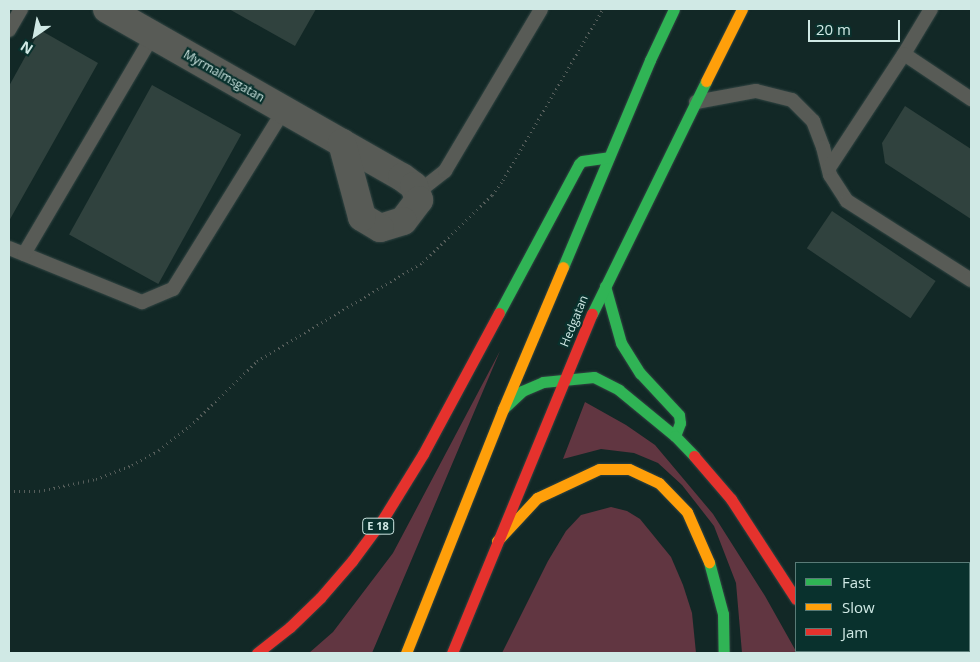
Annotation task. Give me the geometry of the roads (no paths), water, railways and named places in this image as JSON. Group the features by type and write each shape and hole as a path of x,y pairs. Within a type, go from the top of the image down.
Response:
{"main road":[{"name":"Hedgatan","path":"452,653 598,300 742,9"},
{"path":"406,653 504,409 609,157 672,12"},
{"name":"E 18","path":"256,653 290,627 320,598 352,562 384,519 423,454 578,164 582,161 609,157"},
{"path":"605,286 621,343 640,373 679,415 680,423 675,436"},
{"path":"504,409 522,391 543,382 566,378 594,377 619,390 675,436 706,469 731,499 795,597"},
{"path":"497,541 536,498 599,469 628,469 659,483 687,512 710,564 723,614 724,653"}],"street":[{"name":"Myrmalmsgatan","path":"107,9 402,177 414,186 417,193"},
{"path":"342,143 362,217 380,228 403,221 419,200 417,193"}],"lane":[{"path":"9,30 21,9"},
{"path":"417,193 445,171 541,9"},
{"path":"829,168 904,54 931,9"},
{"path":"24,254 153,35"},
{"path":"904,54 971,99"},
{"path":"696,102 756,91 792,100 813,121 830,175 848,202 971,280"},
{"path":"9,248 142,302 173,289 284,110"}]}
